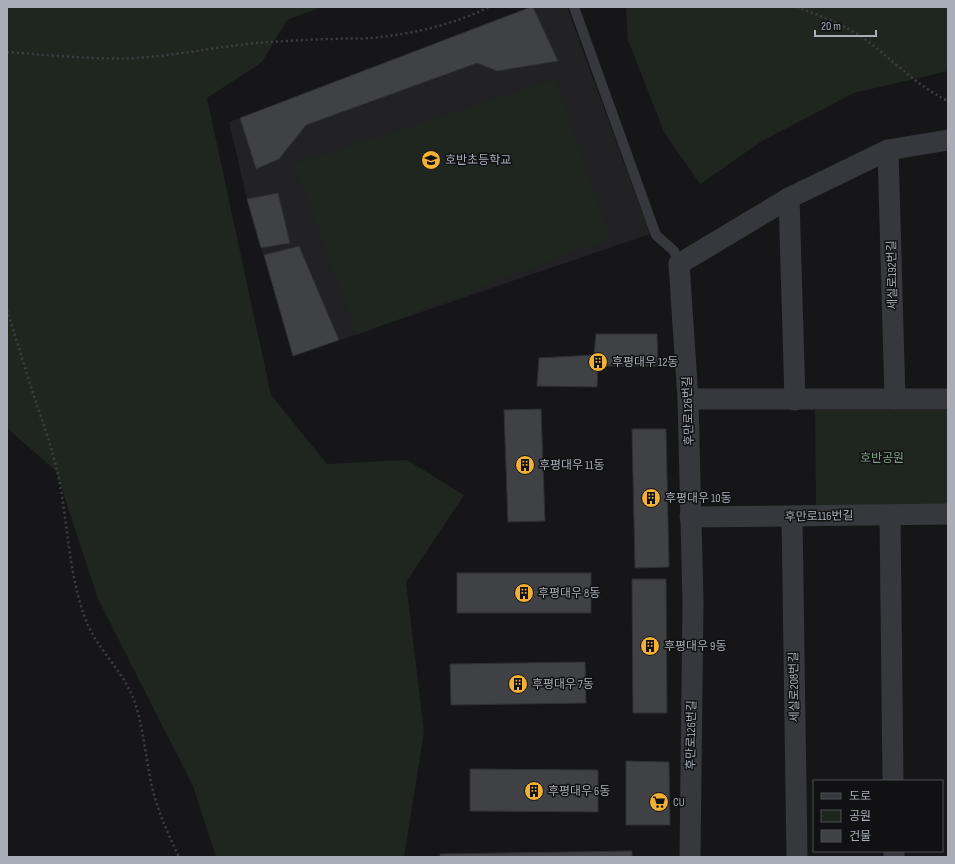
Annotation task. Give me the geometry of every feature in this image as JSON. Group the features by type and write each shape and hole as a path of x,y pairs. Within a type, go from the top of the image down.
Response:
{"street":[{"path":"678,264 789,198 888,150 948,140"},
{"name":"세실로192번길","path":"888,150 895,399"},
{"path":"789,198 795,400"},
{"name":"후만로126번길","path":"678,264 688,399 693,602 690,857"},
{"path":"688,399 948,399"},
{"name":"후만로116번길","path":"690,518 948,514"},
{"path":"890,515 893,780"},
{"name":"세실로208번길","path":"792,516 797,857"}],"lane":[{"path":"574,7 656,235 674,251 678,264"}],"path":[{"path":"7,52 108,58 137,58 244,44 302,40 372,38 420,30 450,22 477,13 489,7"},
{"path":"797,7 836,22 859,36 914,80 934,94 948,101"},
{"path":"7,310 58,473 74,582 84,615 97,641 131,692 144,739 152,786 159,812 179,857"}],"shaded area":[{"name":"호반초등학교","path":"531,7 567,7 650,234 293,356 247,199 229,122"}],"green space":[{"path":"7,7 322,7 287,20 262,62 207,98 271,395 327,464 407,460 464,495 406,582 424,732 404,857 216,857 193,786 98,599 56,471 7,428"},
{"path":"626,7 948,7 948,71 854,93 762,141 700,184 664,132 628,40"},
{"path":"555,79 610,238 357,335 294,164"},
{"name":"호반공원","path":"815,410 948,410 948,506 816,507"}],"building":[{"path":"533,7 558,61 497,71 477,63 306,125 279,159 256,169 240,118"},
{"path":"278,193 290,243 261,248 247,199"},
{"path":"299,246 339,340 293,356 264,255"},
{"name":"후평대우 12동","path":"596,334 657,334 658,366 598,366 597,387 537,386 539,358 594,355"},
{"name":"후평대우 11동","path":"541,409 545,521 508,522 504,410"},
{"name":"후평대우 10동","path":"632,429 666,429 669,567 635,568"},
{"name":"후평대우 8동","path":"457,573 591,573 591,613 457,613"},
{"name":"후평대우 9동","path":"632,579 666,579 667,713 633,713"},
{"name":"후평대우 7동","path":"585,662 586,703 451,705 450,664"},
{"path":"626,761 669,762 670,825 626,825"},
{"name":"후평대우 6동","path":"470,769 598,770 598,812 470,811"},
{"path":"632,851 632,857 440,857 440,854"}],"place":[{"name":"호반초등학교","path":"431,160"},
{"name":"후평대우 12동","path":"598,362"},
{"name":"후평대우 11동","path":"525,465"},
{"name":"후평대우 10동","path":"651,498"},
{"name":"후평대우 8동","path":"524,593"},
{"name":"후평대우 9동","path":"650,646"},
{"name":"후평대우 7동","path":"518,684"},
{"name":"후평대우 6동","path":"534,791"},
{"name":"CU","path":"659,802"}]}
